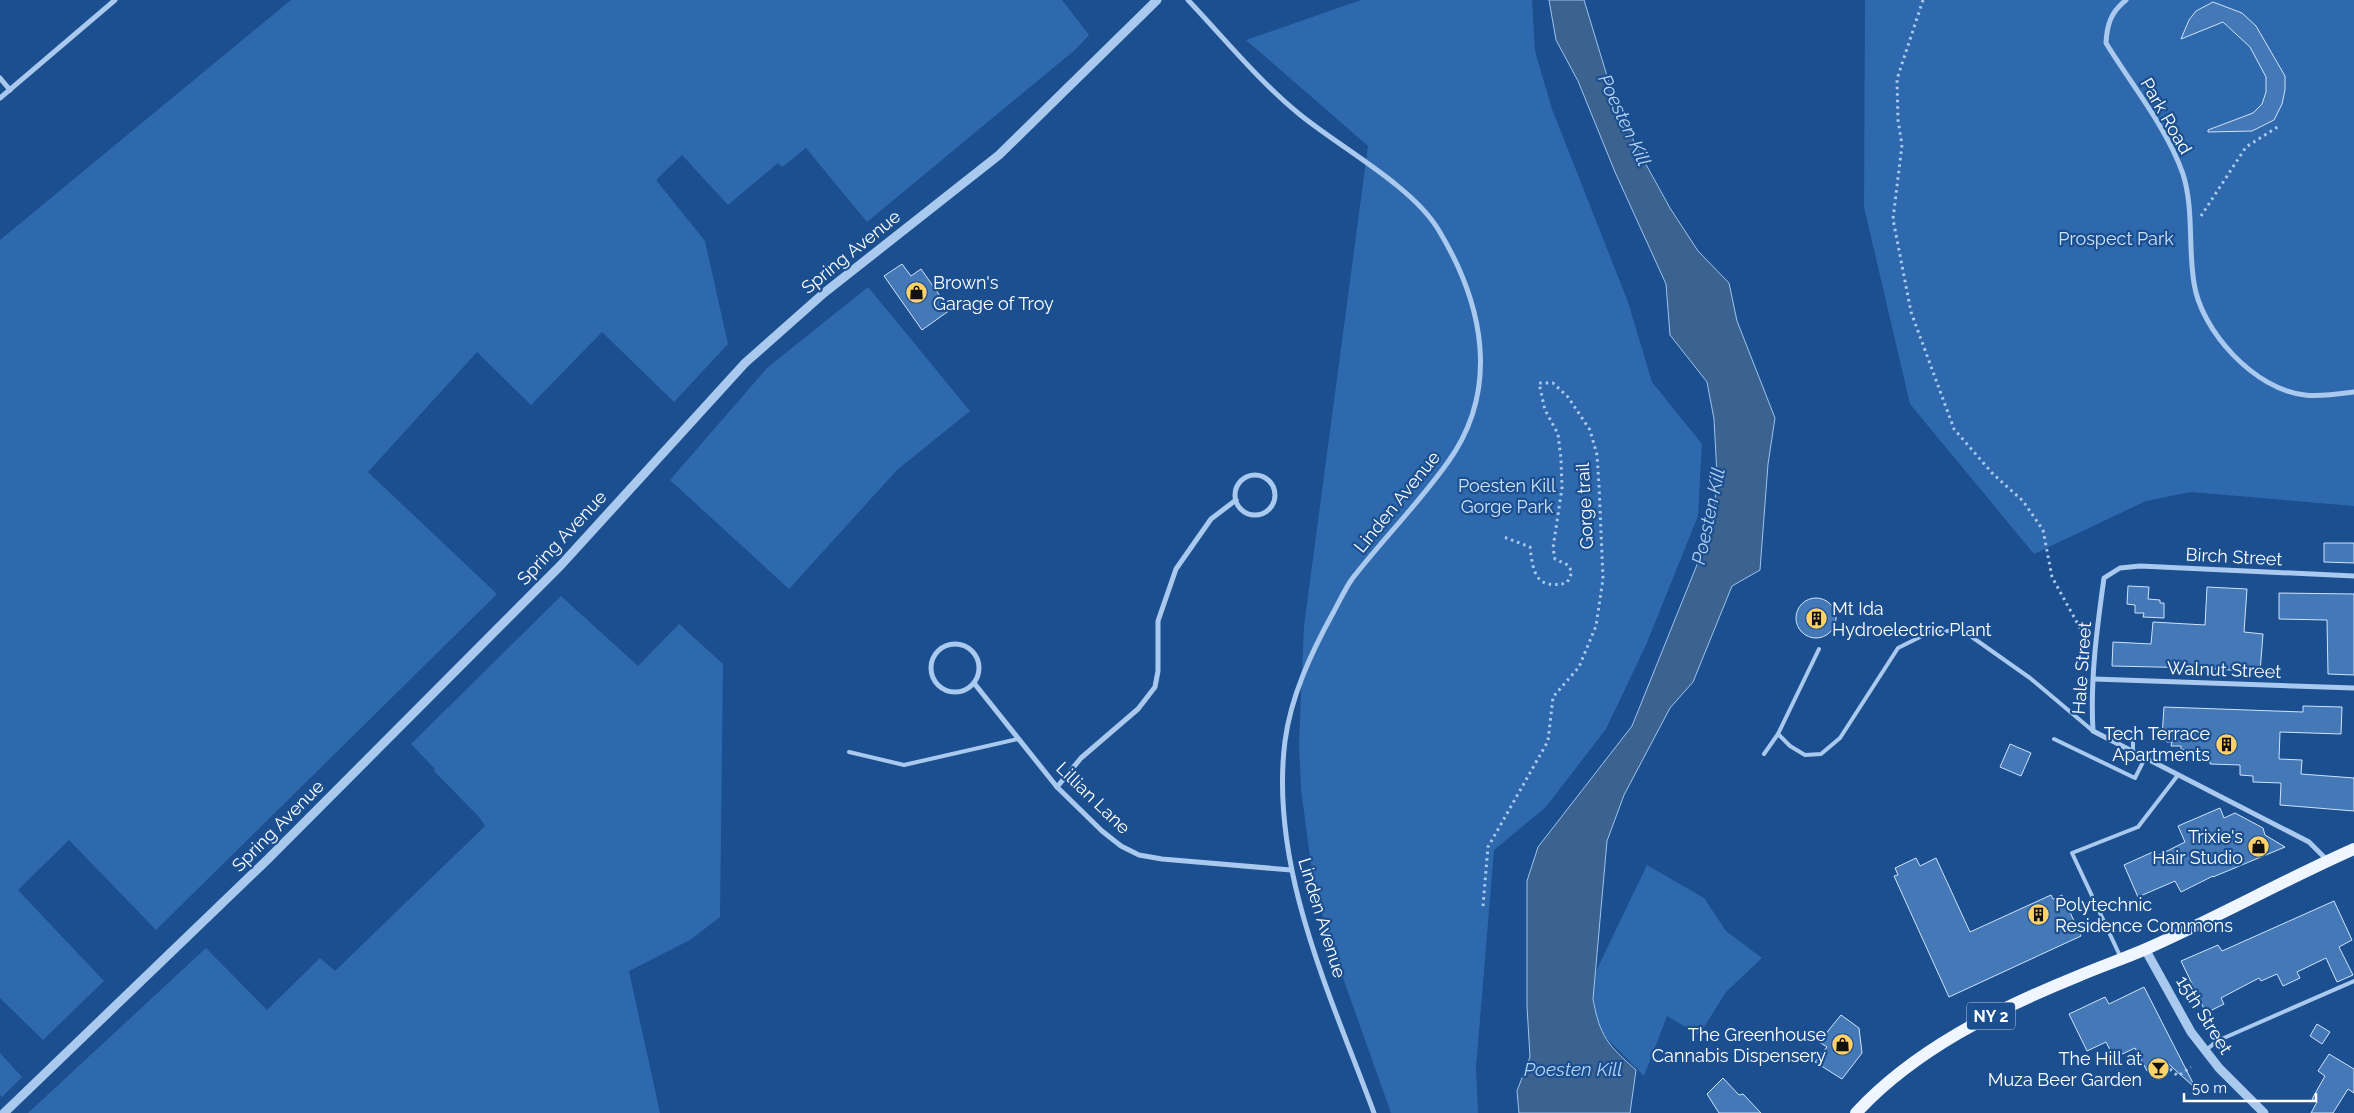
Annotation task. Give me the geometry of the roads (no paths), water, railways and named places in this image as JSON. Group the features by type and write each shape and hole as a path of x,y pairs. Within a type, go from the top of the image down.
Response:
{"main road":[{"name":"NY 2","path":"1856,1113 1871,1096 1913,1062 1979,1021 2075,977 2146,949 2354,849"}],"street":[{"path":"0,98 115,0"},
{"name":"Spring Avenue","path":"4,1113 268,859 547,579 744,363 824,293 1000,155 1156,0"},
{"name":"Linden Avenue","path":"1188,0 1270,88 1297,113 1417,203 1436,225 1454,256 1476,313 1481,349 1480,378 1474,412 1463,437 1448,462 1350,582 1323,632 1293,701 1285,741 1282,796 1291,870 1309,935 1374,1113"},
{"name":"Park Road","path":"2126,0 2115,8 2106,26 2106,43 2164,134 2183,174 2190,205 2194,285 2203,309 2215,330 2240,363 2265,380 2304,395 2354,392"},
{"path":"0,78 10,90"},
{"path":"1254,475 1263,476 1269,481 1274,490 1272,504 1261,514 1245,512 1236,500 1236,489 1239,483 1246,477 1254,475"},
{"path":"1057,787 1080,758 1138,709 1156,687 1158,671 1158,621 1176,569 1211,519 1236,500"},
{"name":"Birch Street","path":"2113,572 2120,568 2140,566 2354,576"},
{"name":"Hale Street","path":"2113,572 2104,578 2096,645 2092,730 2154,764 2309,842 2329,861"},
{"path":"955,644 972,650 979,664 979,673 974,684 965,690 957,692 944,690 936,683 931,670 932,660 943,647 955,644"},
{"name":"Walnut Street","path":"2094,679 2354,688"},
{"name":"Lillian Lane","path":"974,684 1057,787 1102,831 1121,846 1139,855 1162,859 1291,870"},
{"name":"15th Street","path":"2146,949 2191,1032 2219,1068 2264,1113"}],"lane":[{"path":"1778,734 1790,746 1805,755 1821,754 1840,738 1898,648 1930,632 1962,630 2030,678 2092,730"},
{"path":"1764,754 1778,734 1819,649"},
{"path":"2133,734 2133,751"},
{"path":"849,752 904,765 1018,739"},
{"path":"2054,739 2134,778 2145,758"},
{"path":"2122,959 2072,853 2138,827 2178,775"},
{"path":"2205,1050 2217,1041 2354,981"}],"water":[{"name":"Poesten Kill","path":"1549,0 1584,0 1614,99 1638,150 1670,208 1698,251 1729,283 1737,321 1775,418 1768,464 1760,570 1732,586 1693,682 1670,708 1624,795 1607,841 1593,999 1602,1032 1618,1054 1636,1070 1630,1113 1519,1113 1517,1091 1530,1057 1527,1006 1527,881 1538,847 1632,726 1713,525 1717,475 1714,419 1707,382 1670,335 1666,284 1615,172 1578,81 1556,40"}],"place":[{"name":"Brown's Garage of Troy","path":"917,293"},
{"name":"Mt Ida Hydroelectric Plant","path":"1816,619"},
{"name":"Tech Terrace Apartments","path":"2226,744"},
{"name":"Trixie's Hair Studio","path":"2259,847"},
{"name":"Polytechnic Residence Commons","path":"2039,915"},
{"name":"The Greenhouse Cannabis Dispensery","path":"1842,1045"},
{"name":"The Hill at Muza Beer Garden","path":"2158,1069"}],"park label":[{"name":"Prospect Park","path":"2116,239"},
{"name":"Poesten Kill Gorge Park","path":"1507,496"}]}
